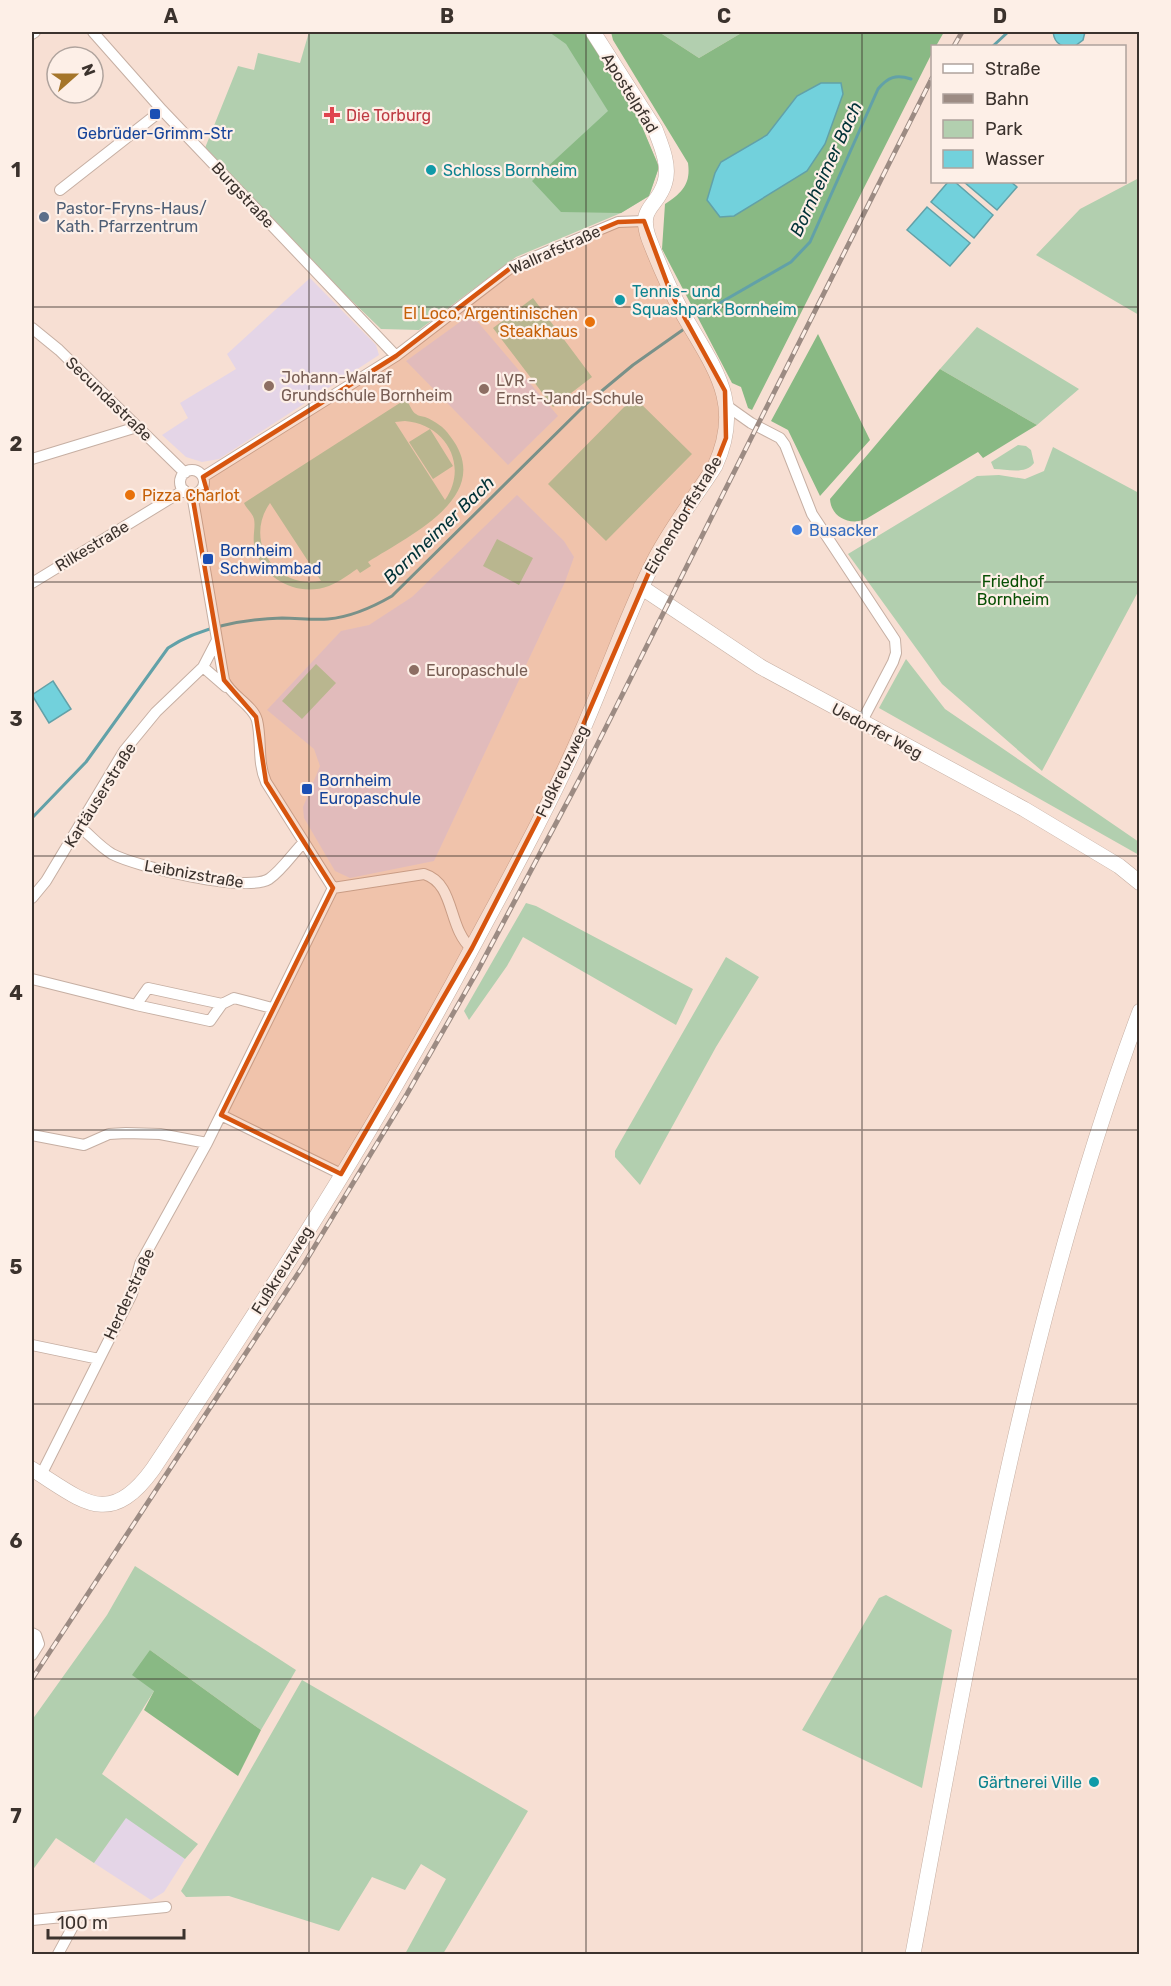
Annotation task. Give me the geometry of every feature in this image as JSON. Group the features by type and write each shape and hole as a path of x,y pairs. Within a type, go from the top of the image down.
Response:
{"street":[{"name":"Burgstraße","path":"93,32 162,110 396,356"},
{"name":"Apostelpfad","path":"593,32 655,129 665,158 664,184 647,208 644,220"},
{"path":"60,190 162,110"},
{"name":"Wallrafstraße","path":"203,477 396,356 513,266 618,222 644,220"},
{"name":"Eichendorffstraße","path":"641,587 668,535 715,466 726,438 727,406 725,391 715,368 670,291 658,264 644,220"},
{"name":"Secundastraße","path":"32,328 59,350 185,473"},
{"path":"727,406 751,423 780,438 785,445 812,514 895,640 896,653 893,662 861,723"},
{"path":"32,459 137,427"},
{"path":"188,492 202,488 203,477 195,471 185,473 180,483 188,492 227,688"},
{"name":"Rilkestraße","path":"32,583 188,492"},
{"name":"Uedorfer Weg","path":"641,587 761,667 1024,809 1119,866 1140,875"},
{"name":"Fußkreuzweg","path":"36,1472 83,1502 99,1505 126,1499 141,1486 230,1353 342,1174 472,949 583,728 641,587"},
{"name":"Kartäuserstraße","path":"32,898 46,881 124,752 156,712 203,667 217,639"},
{"path":"203,667 256,717 262,772 333,888 424,874 430,876 439,882 446,895 457,932 472,949"},
{"name":"Leibnizstraße","path":"80,827 109,852 127,861 164,872 249,885 269,879 304,842"},
{"name":"Uedorfer Weg","path":"1119,866 1140,883"},
{"name":"Herderstraße","path":"36,1472 99,1359 132,1294 140,1264 207,1143 333,888"},
{"path":"32,979 210,1021 222,1004 234,998 272,1008"},
{"path":"136,1005 148,988 222,1004"},
{"path":"913,1954 984,1585 1043,1323 1095,1134 1140,1011"},
{"path":"221,1115 342,1174"},
{"path":"32,1135 84,1145 109,1134 126,1133 160,1134 207,1143"},
{"path":"32,1345 99,1359"},
{"path":"32,1633 36,1635 39,1644 32,1655"},
{"path":"32,1920 166,1907"},
{"path":"58,1954 78,1917"}],"highlighted area":[{"path":"644,221 670,291 725,391 726,438 715,466 653,563 564,769 472,948 341,1174 221,1115 333,888 266,782 256,717 224,680 192,494 207,491 203,477 396,356 513,266 618,222"}],"shaded area":[{"name":"Johann-Walraf Grundschule Bornheim","path":"310,278 376,345 379,355 219,459 202,462 186,457 162,435 188,418 180,403 236,369 227,354"},
{"name":"LVR - Ernst-Jandl-Schule","path":"471,314 558,416 508,465 406,361"},
{"name":"Europaschule","path":"517,495 564,541 574,557 565,582 434,861 350,878 335,871 304,818 303,807 320,766 314,749 267,710 341,631 369,625 412,597"},
{"path":"126,1817 185,1859 164,1892 151,1900 94,1863"}],"green space":[{"path":"309,32 586,32 640,122 659,167 649,196 621,213 516,257 419,330 381,329 301,252 205,148 238,66 254,70 258,53 300,63"},
{"path":"549,32 586,32 640,122 659,167 649,196 621,213 561,212 532,181 608,111 566,44"},
{"path":"611,32 659,32 699,58 743,32 944,32 937,45 931,45 931,55 752,410 748,408 741,387 732,383 662,249 665,204 676,196 687,182 688,163 613,40","holes":["797,96 720,217 721,162 768,135"]},
{"path":"659,32 743,32 699,58"},
{"path":"1139,178 1139,315 1036,255 1080,209"},
{"path":"533,298 592,377 553,407 493,328"},
{"path":"977,327 1079,389 1037,425 940,369"},
{"path":"818,334 870,440 820,496 788,430 771,421"},
{"path":"940,369 1037,425 983,458 978,452 866,519 853,521 837,515 830,499"},
{"path":"634,397 692,454 606,541 548,484"},
{"path":"406,399 415,413 432,420 445,430 462,458 463,477 455,495 442,512 424,527 368,562 371,566 360,573 357,569 333,584 318,589 295,588 267,571 256,552 254,519 244,503","holes":["405,421 432,430 442,438 449,449 454,461 455,474 452,487 445,500 395,422","270,503 321,581 304,582 290,578 268,559 262,546 260,532"]},
{"path":"430,429 453,466 433,479 409,442"},
{"path":"1018,445 1026,446 1031,450 1034,463 1030,467 1021,470 994,469 991,462"},
{"name":"Friedhof Bornheim","path":"1053,447 1139,493 1139,590 1042,771 942,684 848,554 977,476 999,475 1025,479 1044,471"},
{"path":"497,539 533,558 519,585 483,566"},
{"path":"906,659 945,709 1139,842 1139,855 879,708"},
{"path":"316,664 336,683 302,719 282,701"},
{"path":"526,903 536,906 693,989 676,1025 523,937 507,966 469,1020 464,1011"},
{"path":"726,957 759,977 716,1047 640,1185 615,1157 615,1151"},
{"path":"135,1566 296,1670 261,1730 150,1650 154,1691 102,1774 198,1844 185,1859 126,1818 94,1863 56,1838 32,1871 32,1720 107,1615"},
{"path":"886,1595 952,1630 922,1788 802,1730 879,1598"},
{"path":"150,1650 261,1730 238,1776 144,1710 154,1691 132,1675"},
{"path":"302,1680 528,1811 443,1954 405,1954 446,1879 421,1864 405,1890 372,1877 339,1931 229,1896 186,1897 181,1891"}],"water":[{"path":"1053,32 1085,32 1083,40 1076,45 1061,45 1054,37"},
{"path":"821,83 841,83 843,94 825,144 807,171 734,216 720,217 707,200 715,173 721,162 767,135 797,96"},
{"path":"947,183 956,183 993,215 974,238 931,202"},
{"path":"965,183 1012,183 1017,187 997,210"},
{"path":"927,207 970,243 950,266 907,230"},
{"path":"53,681 71,709 49,723 32,695"}],"waterway":[{"name":"Bornheimer Bach","path":"994,45 1008,32"},
{"name":"Bornheimer Bach","path":"700,317 718,304 791,262 810,242 878,89 893,78 911,79"},
{"name":"Bornheimer Bach","path":"32,818 86,762 168,648 194,635 238,622 282,618 337,618 361,611 392,596 586,404 633,365 684,329"}],"railway":[{"path":"955,45 962,32"},
{"path":"32,1679 301,1269 407,1094 478,970 587,765 931,80"}],"place":[{"name":"Gebrüder-Grimm-Str","path":"155,114"},
{"name":"Die Torburg","path":"332,115"},
{"name":"Schloss Bornheim","path":"431,170"},
{"name":"Pastor-Fryns-Haus/ Kath. Pfarrzentrum","path":"44,217"},
{"name":"Tennis- und Squashpark Bornheim","path":"620,300"},
{"name":"El Loco, Argentinischen Steakhaus","path":"590,322"},
{"name":"Johann-Walraf Grundschule Bornheim","path":"269,386"},
{"name":"LVR - Ernst-Jandl-Schule","path":"484,389"},
{"name":"Pizza Charlot","path":"130,495"},
{"name":"Busacker","path":"797,530"},
{"name":"Bornheim Schwimmbad","path":"208,559"},
{"name":"Europaschule","path":"414,670"},
{"name":"Bornheim Europaschule","path":"307,789"},
{"name":"Gärtnerei Ville","path":"1094,1782"}]}
